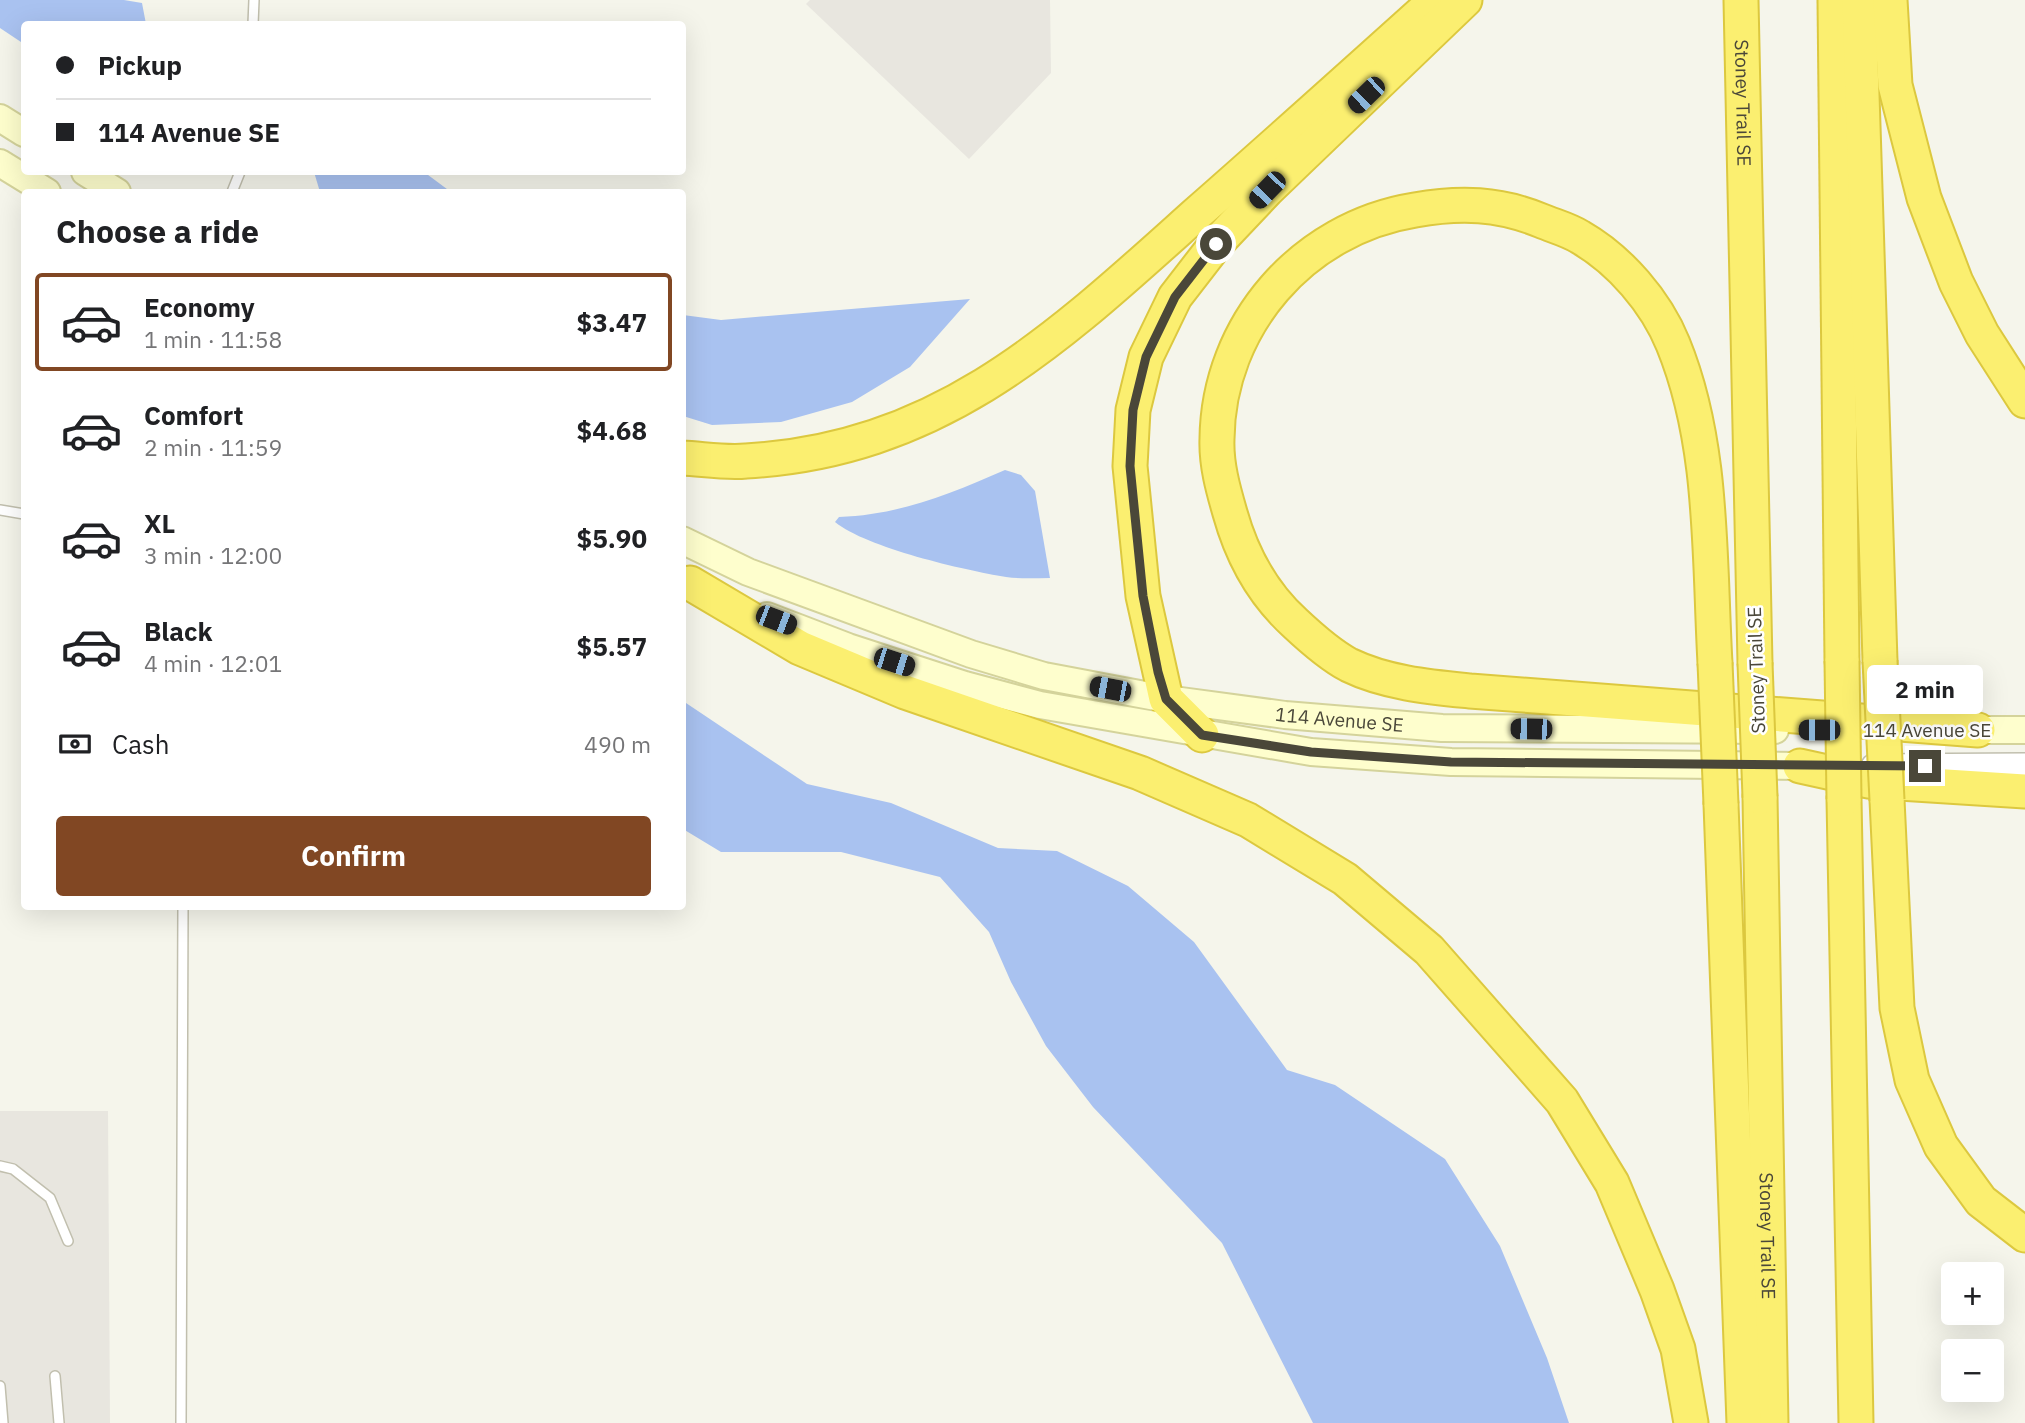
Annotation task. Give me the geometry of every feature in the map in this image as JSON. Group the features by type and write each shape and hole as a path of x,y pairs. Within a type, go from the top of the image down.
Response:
{"highway":[{"path":"686,458 744,462 809,454 882,435 962,401 1013,369 1103,297 1437,0"},
{"path":"1202,735 1166,699 1143,596 1130,466 1133,410 1146,357 1175,297 1216,244 1277,181 1465,0"},
{"name":"Stoney Trail SE","path":"1741,0 1760,797 1771,1423"},
{"path":"1835,0 1844,799 1856,1423"},
{"path":"1859,0 1880,661 1897,1008 1912,1080 1941,1146 1981,1201 2025,1236"},
{"path":"1890,0 1895,85 1924,198 1956,282 1977,324 2025,401"},
{"path":"1744,1423 1721,804 1715,663 1704,476 1695,406 1672,341 1650,303 1620,268 1580,237 1521,212 1458,202 1397,212 1354,227 1310,252 1275,286 1242,331 1221,393 1216,440 1221,482 1235,531 1254,575 1280,609 1311,638 1349,665 1413,685 1470,691 1978,730"},
{"path":"686,581 800,648 905,692 1140,773 1248,820 1345,879 1429,950 1562,1101 1612,1183 1657,1290 1678,1349 1691,1423"},
{"path":"1800,766 1868,780 2025,791"}],"main road":[{"path":"0,118 21,131"},
{"path":"0,163 42,189"},
{"path":"90,175 112,189"},
{"name":"114 Avenue SE","path":"686,542 748,572 971,654 1044,676 1166,699 1284,715 1442,728 2025,730"},
{"name":"114 Avenue SE","path":"686,581 848,647 965,685 1040,705 1202,735 1311,752 1451,762 1800,766"}],"street":[{"name":"114 Avenue SE","path":"1800,766 2025,765"}],"lane":[{"path":"253,21 254,0"},
{"path":"0,510 21,514"},
{"path":"181,1423 183,910"},
{"path":"0,1166 13,1169 50,1198 68,1241"},
{"path":"55,1376 59,1423"},
{"path":"0,1386 3,1423"}],"shaded area":[{"path":"810,0 1050,0 1051,73 969,159 806,4"},
{"path":"0,1111 108,1111 110,1423 0,1423"}],"water":[{"path":"0,0 124,0 142,3 145,21 21,21 21,42 0,28"},
{"path":"315,175 428,175 447,189 319,189"},
{"path":"970,299 910,367 852,402 781,422 712,425 686,417 686,315 721,320"},
{"path":"1005,470 1021,475 1035,491 1050,578 1006,577 942,563 869,541 835,522 839,517 883,512 924,502"},
{"path":"686,703 807,784 891,803 998,848 1057,851 1128,886 1194,942 1287,1070 1335,1085 1445,1159 1500,1246 1547,1358 1569,1423 1313,1423 1222,1243 1093,1107 1046,1046 1011,982 989,932 940,877 841,852 721,852 686,831"}],"route":[{"path":"1216,244 1175,297 1146,357 1133,410 1130,466 1143,596 1158,672 1166,699 1202,735 1311,752 1451,762 1925,766"}]}
